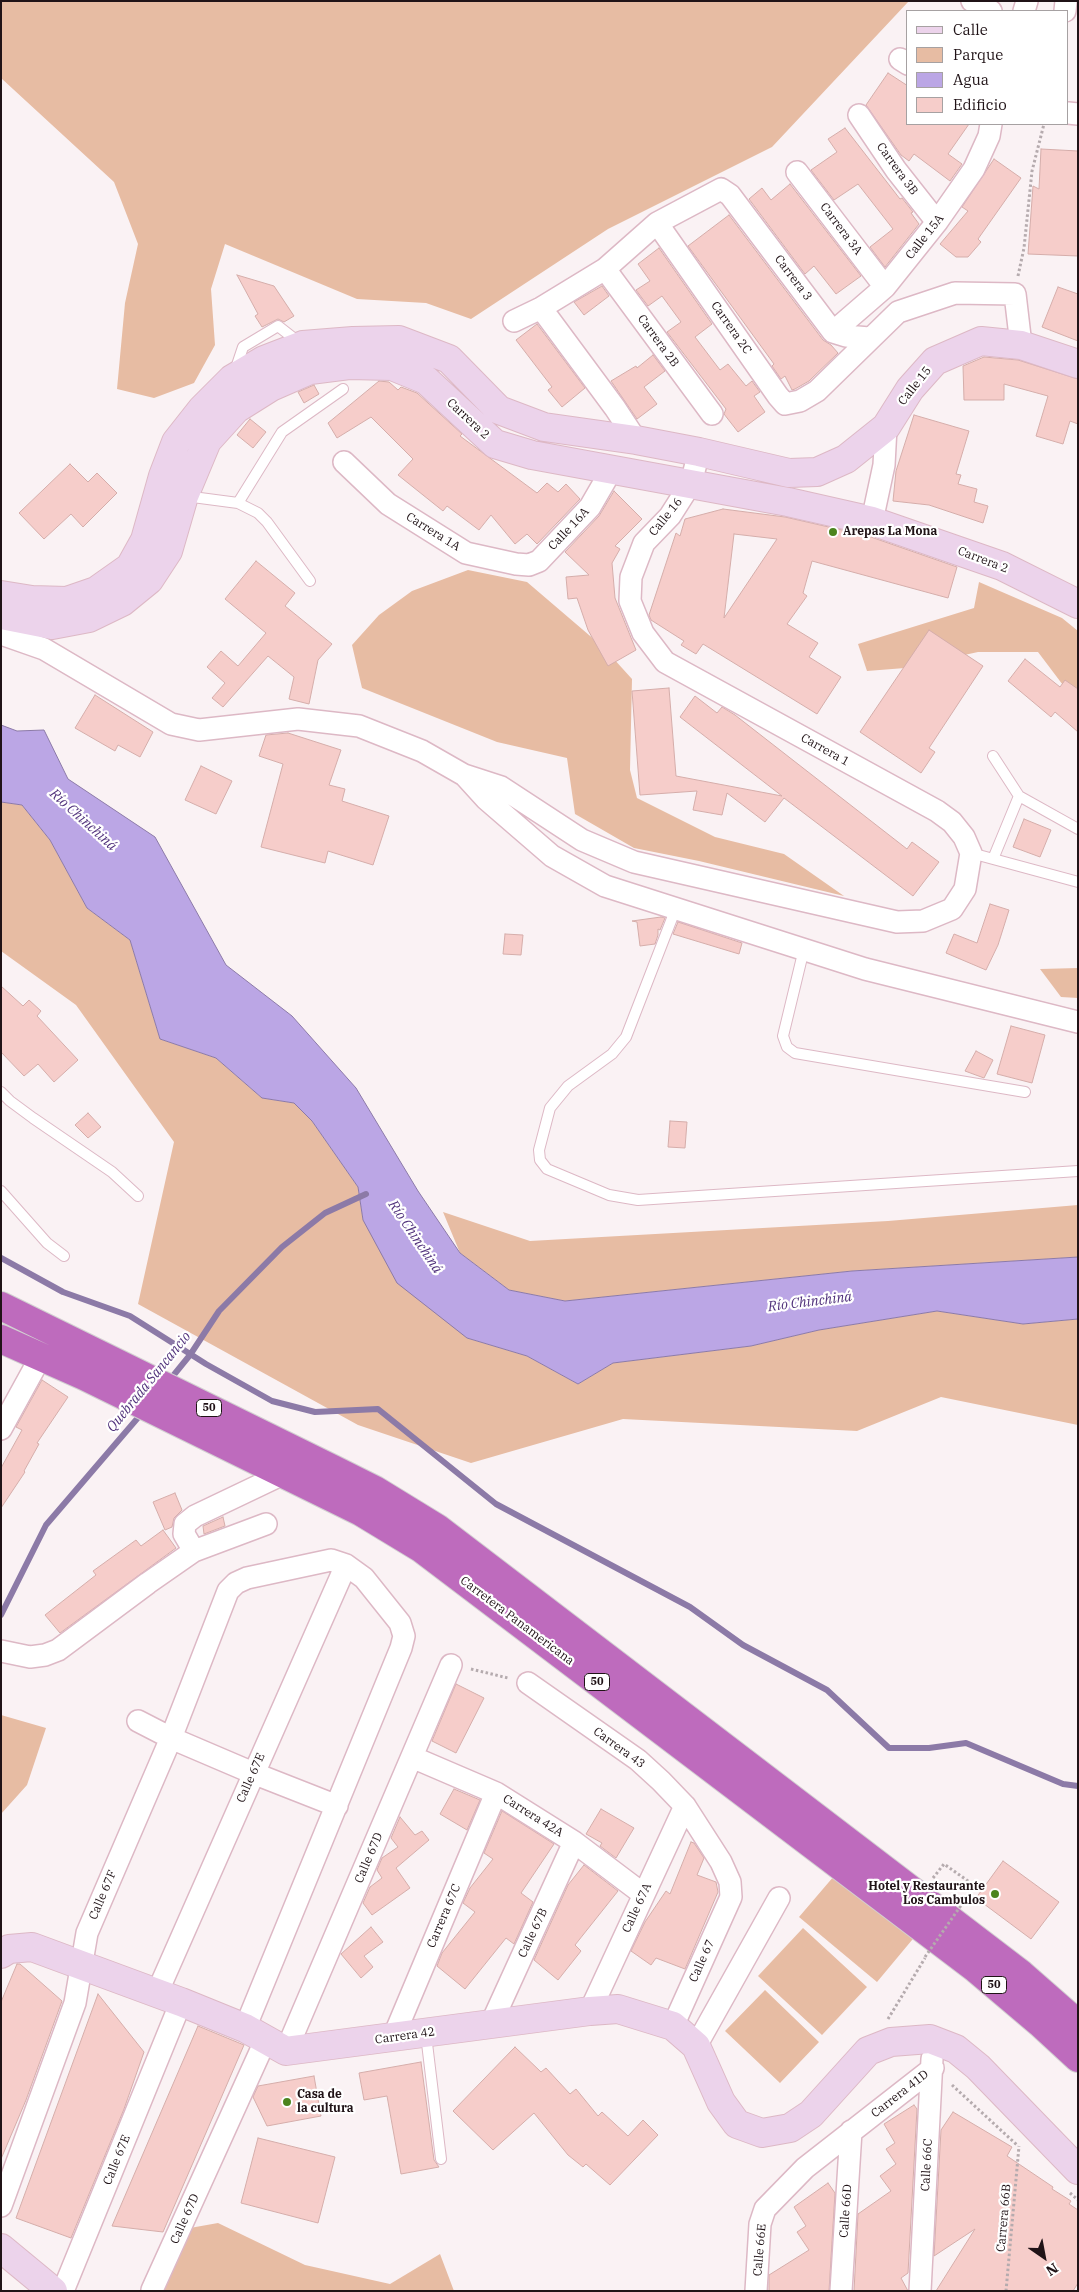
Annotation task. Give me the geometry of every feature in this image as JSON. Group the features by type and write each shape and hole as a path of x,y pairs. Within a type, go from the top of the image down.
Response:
{"highway":[{"name":"Carretera Panamericana","path":"1,1306 334,1468 437,1528 1021,1974 1078,2024"},
{"name":"Carretera Panamericana","path":"1,1339 84,1376 361,1512 422,1549 974,1968 1040,2023 1078,2058"}],"main road":[{"name":"Carrera 2","path":"1,615 52,624 88,618 122,602 149,580 168,551 176,442 202,409 232,379 264,360 303,345 399,340 450,359 499,410 544,427 636,440 789,472 817,472 846,459 886,427"},
{"name":"Calle 15","path":"886,427 910,389 935,361 981,341 1021,345"},
{"path":"1021,345 1078,364"},
{"name":"Carrera 2","path":"1,595 32,600 66,601 96,591 130,567 171,493 207,441 236,409 271,387 310,370 349,365 392,366 426,380 495,444 532,455 691,483 872,521 1002,566 1078,604"},
{"name":"Carrera 42","path":"5,1952 32,1947 169,1997 266,2039 393,2038 590,2011 618,2009 673,2026 696,2046 722,2102 737,2124 762,2134 790,2128 811,2114 868,2051 891,2042 930,2039"},
{"path":"930,2039 956,2050 978,2067 1070,2178"},
{"path":"1,2248 53,2291"}],"street":[{"path":"972,1 989,10"},
{"name":"Carrera 3B","path":"860,115 896,170 938,222"},
{"name":"Calle 15A","path":"833,332 885,287 938,222 974,169 989,136 991,125"},
{"name":"Carrera 3A","path":"797,172 885,287"},
{"name":"Carrera 3","path":"658,223 721,189 730,195 833,332"},
{"path":"514,321 541,308 605,269 658,223"},
{"name":"Carrera 2C","path":"658,223 785,404 800,401 817,391 869,338"},
{"name":"Carrera 2B","path":"605,269 712,414"},
{"path":"833,332 846,336 869,338 898,312 929,300 955,293 1015,294 1021,345"},
{"path":"541,308 615,408 636,440"},
{"name":"Calle 15","path":"872,521 884,465 886,427"},
{"name":"Calle 16","path":"665,662 643,633 630,601 631,577 644,543 670,516 691,483 699,452"},
{"name":"Carrera 1A","path":"344,462 388,504 466,553 516,564 529,565 539,561"},
{"name":"Calle 16A","path":"539,561 590,507 612,469"},
{"path":"1,634 44,650 171,724 199,730 298,720 359,726 422,751 464,775 501,787 582,840 634,862 897,922 923,921 952,910 965,889 971,853"},
{"name":"Carrera 1","path":"665,662 937,812 952,822 964,836 971,853"},
{"path":"464,775 486,799 552,856 606,886 865,969 1078,1022"},
{"path":"1,1429 40,1358"},
{"path":"194,1551 184,1534 185,1524 278,1472"},
{"path":"6,1652 30,1657 45,1655 58,1650 148,1582 194,1551 266,1524"},
{"name":"Calle 67F","path":"1,2206 75,2003 87,1933 171,1738 228,1591 236,1583 247,1578 331,1560 346,1565"},
{"name":"Calle 67D","path":"266,2039 337,1806 401,1648 404,1636 400,1623 364,1578 346,1565"},
{"name":"Calle 67E","path":"63,2291 169,1997 253,1773 346,1565"},
{"name":"Calle 67D","path":"152,2290 266,2039 412,1757 451,1665"},
{"name":"Carrera 43","path":"528,1683 638,1760 684,1806 721,1862 730,1882 731,1897"},
{"path":"138,1721 171,1738 337,1806"},
{"name":"Carrera 42A","path":"412,1757 496,1793 574,1842 644,1894"},
{"name":"Carrera 67C","path":"393,2038 496,1793"},
{"name":"Calle 67A","path":"590,2011 684,1806"},
{"name":"Calle 67B","path":"491,2024 574,1842"},
{"name":"Calle 67","path":"673,2026 731,1897"},
{"path":"696,2046 779,1898"},
{"name":"Calle 66C","path":"920,2291 933,2068 930,2039"},
{"name":"Carrera 41D","path":"765,2209 805,2168 933,2068"},
{"name":"Calle 66D","path":"840,2291 851,2131"},
{"name":"Calle 66E","path":"756,2291 760,2224 765,2209"}],"lane":[{"path":"238,503 282,432 343,389"},
{"path":"171,493 238,503 258,513 267,522 310,581"},
{"path":"993,756 1019,796 1078,829"},
{"path":"993,859 1019,796"},
{"path":"971,853 1078,882"},
{"path":"676,908 626,1037 612,1054 568,1086 550,1108 539,1150 540,1160 548,1169 609,1196 638,1200 1078,1171"},
{"path":"804,950 783,1036 787,1047 795,1053 1025,1092"},
{"path":"1,1092 33,1118 104,1166 138,1196"},
{"path":"1,1190 47,1243 64,1256"},
{"path":"426,2034 441,2160"}],"path":[{"path":"1015,294 1024,248 1032,171 1044,125"},
{"path":"451,1665 528,1683"},
{"path":"887,2020 925,1957 975,1886 944,1864 920,1896"},
{"name":"Carrera 41D","path":"933,2068 1026,2153"},
{"name":"Carrera 66B","path":"1006,2291 1019,2146"},
{"path":"1070,2178 1078,2200"}],"green space":[{"path":"1,1 909,1 772,147 608,229 471,319 426,303 357,299 225,244 211,289 215,345 194,383 154,398 117,389 125,303 138,244 114,182 1,78"},
{"path":"468,570 527,582 603,647 632,679 630,770 637,798 715,837 784,854 844,896 699,861 634,848 575,814 567,758 497,742 362,688 352,645 379,615 412,591"},
{"path":"979,582 1062,618 1078,631 1078,705 1038,652 978,652 905,668 867,671 858,644 974,608"},
{"path":"1,802 22,805 50,840 87,908 130,940 160,1039 216,1058 262,1098 294,1103 312,1121 358,1187 363,1220 467,1338 527,1356 578,1384 613,1363 751,1346 819,1330 937,1311 1023,1324 1078,1319 1078,1425 941,1397 857,1431 623,1419 471,1463 358,1425 138,1304 174,1142 76,1005 1,951"},
{"path":"1078,968 1078,998 1061,997 1040,969"},
{"path":"1078,1205 1078,1257 852,1271 565,1301 509,1290 460,1253 443,1212 530,1241 888,1221"},
{"path":"1,1715 46,1728 27,1785 1,1814"},
{"path":"840,1869 917,1934 877,1982 799,1917"},
{"path":"803,1928 867,1987 822,2035 758,1976"},
{"path":"765,1990 819,2042 780,2083 725,2031"},
{"path":"218,2223 305,2265 390,2284 440,2254 454,2291 158,2291 190,2228"}],"water":[{"name":"Río Chinchiná","path":"1,725 17,731 44,730 68,779 155,837 226,965 292,1016 356,1088 418,1191 460,1253 509,1290 565,1301 852,1271 1078,1257 1078,1319 1023,1324 937,1311 819,1330 751,1346 613,1363 578,1384 527,1356 467,1338 397,1283 363,1220 358,1187 312,1121 294,1103 262,1098 216,1058 160,1039 130,940 87,908 50,840 22,805 1,802"}],"building":[{"path":"888,73 906,85 906,125 968,125 948,154 962,164 950,181 914,154 909,161 901,155 866,105"},
{"path":"845,128 900,199 902,198 913,212 911,213 919,224 885,267 870,247 893,229 858,184 834,200 811,170 837,152 828,139"},
{"path":"1041,149 1078,151 1078,256 1028,254 1033,186 1039,189"},
{"path":"994,159 1021,178 978,239 981,242 968,257 956,257 940,244 968,211 962,207"},
{"path":"790,184 861,276 836,294 814,266 805,274 749,199 762,188 771,200"},
{"path":"729,215 823,340 838,353 809,381 795,389 792,390 785,376 781,379 772,366 774,364 688,246"},
{"path":"659,248 712,324 695,337 720,370 728,364 746,386 752,381 760,392 754,396 765,412 738,432 724,414 726,409 667,332 681,322 662,296 648,306 636,290 650,281 638,264"},
{"path":"237,275 274,286 294,316 284,322 278,319 262,327 255,316 258,314"},
{"path":"602,286 609,296 584,315 574,302"},
{"path":"1058,287 1078,294 1078,341 1042,327"},
{"path":"537,324 585,388 562,407 548,390 552,387 516,340"},
{"path":"653,355 665,371 644,387 657,404 637,419 611,381 636,366 637,368"},
{"path":"984,357 1018,360 1078,379 1078,424 1070,421 1063,444 1036,436 1048,396 1004,384 1004,400 964,400 963,366"},
{"path":"379,381 389,382 398,390 401,387 417,393 462,434 460,436 537,493 547,483 558,492 566,484 580,499 537,544 527,534 515,544 491,515 479,530 447,506 443,511 398,475 413,459 371,417 337,438 328,423"},
{"path":"314,385 319,394 304,403 298,392"},
{"path":"914,415 969,431 956,474 961,475 958,484 977,489 974,502 988,506 983,523 929,505 893,501 896,471"},
{"path":"250,419 266,432 253,448 237,435"},
{"path":"70,464 88,482 97,473 117,493 83,527 71,514 44,539 19,513"},
{"path":"614,491 642,519 615,546 620,549 612,563 615,598 636,650 608,666 588,630 577,598 568,599 566,577 589,575 565,552 599,516"},
{"path":"723,509 785,517 868,536 957,567 948,598 812,561 803,593 807,596 787,624 818,643 809,657 841,677 817,714 703,644 696,654 681,645 684,641 651,620 649,615 676,533 680,536 685,519","holes":["734,534 777,539 724,618"]},
{"path":"256,561 295,593 285,606 332,644 318,660 309,704 289,699 294,677 268,656 223,707 212,698 225,683 207,667 221,651 238,666 266,633 225,599"},
{"path":"929,630 983,666 929,748 935,752 921,773 860,732"},
{"path":"1025,659 1060,687 1065,680 1078,689 1078,732 1055,712 1051,717 1008,681"},
{"path":"669,688 676,776 782,796 680,717 695,696 717,713 722,707 735,715 907,849 912,842 939,862 913,896 784,798 765,822 727,793 722,815 693,810 697,791 640,795 632,691"},
{"path":"95,695 153,732 140,757 118,745 115,751 75,728"},
{"path":"288,733 341,750 329,785 345,789 342,801 389,816 373,865 328,851 325,863 261,847 283,764 259,756 266,735"},
{"path":"201,766 232,781 216,814 185,800"},
{"path":"1024,819 1051,830 1040,857 1013,847"},
{"path":"990,904 1009,910 998,945 986,970 946,953 954,934 977,943"},
{"path":"665,918 660,930 658,929 655,944 640,946 637,922 632,921"},
{"path":"678,922 742,943 739,954 673,934"},
{"path":"505,934 523,935 521,955 503,954"},
{"path":"1,986 23,1006 29,1000 41,1011 37,1016 78,1060 54,1082 38,1064 24,1076 1,1052"},
{"path":"1011,1026 1045,1035 1032,1083 997,1074"},
{"path":"976,1051 993,1060 984,1078 965,1071"},
{"path":"88,1113 101,1127 88,1138 75,1125"},
{"path":"670,1121 687,1122 685,1148 668,1147"},
{"path":"42,1380 68,1397 37,1443 39,1444 25,1472 1,1508 1,1468 22,1430 16,1427"},
{"path":"175,1493 182,1510 174,1518 172,1527 165,1530 153,1502"},
{"path":"223,1517 225,1526 204,1534 203,1526"},
{"path":"163,1530 176,1548 60,1633 45,1615 96,1575 93,1571 136,1540 141,1546"},
{"path":"456,1684 484,1698 456,1753 432,1741"},
{"path":"454,1789 480,1800 467,1830 440,1814"},
{"path":"601,1809 634,1828 616,1858 600,1846 602,1843 586,1834"},
{"path":"502,1811 554,1844 521,1893 533,1902 514,1944 506,1938 465,1989 437,1966 442,1953 475,1912 463,1903 470,1888 493,1859 484,1853"},
{"path":"400,1817 415,1835 422,1831 429,1840 396,1868 410,1888 372,1915 363,1903 370,1887 382,1878 377,1870 382,1858 398,1847 391,1838"},
{"path":"691,1842 694,1843 704,1858 697,1875 716,1882 718,1892 685,1969 656,1958 651,1965 631,1951 645,1922 666,1891 670,1894"},
{"path":"1003,1861 1059,1902 1031,1939 976,1898"},
{"path":"584,1865 618,1891 575,1945 581,1951 558,1980 534,1960 568,1885"},
{"path":"371,1927 383,1942 364,1956 373,1967 361,1978 341,1954"},
{"path":"17,1964 20,1964 62,2001 26,2100 1,2159 1,2002"},
{"path":"98,1994 144,2052 124,2109 71,2238 16,2218"},
{"path":"198,2026 244,2045 163,2232 112,2226"},
{"path":"515,2047 541,2072 546,2068 570,2094 576,2089 598,2116 602,2112 628,2136 643,2120 658,2135 610,2185 586,2164 583,2167 568,2155 534,2113 493,2150 453,2111"},
{"path":"421,2062 434,2160 439,2167 401,2174 387,2096 364,2100 359,2073"},
{"name":"Casa de la cultura","path":"314,2076 321,2116 267,2126 253,2097 258,2086"},
{"path":"914,2105 917,2109 908,2273 901,2278 908,2291 854,2291 858,2214 891,2191 880,2176 896,2164 886,2149 895,2143 884,2124"},
{"path":"953,2112 1012,2147 1007,2156 1053,2187 1052,2189 1071,2201 1069,2204 1078,2210 1078,2283 1073,2291 936,2291 975,2229 934,2256 941,2130"},
{"path":"258,2138 335,2157 318,2223 241,2203"},
{"path":"828,2183 835,2193 829,2291 769,2291 769,2275 809,2250 797,2232 806,2226 794,2207"}],"waterway":[{"name":"Quebrada Sancancio","path":"168,1382 190,1355 219,1311 282,1247 325,1213 366,1194"},
{"path":"1,1258 63,1292 130,1316 206,1364 272,1401 315,1412 378,1409 496,1504 690,1607 743,1645 827,1690 889,1748 929,1748 966,1743 1063,1784 1078,1786"},
{"name":"Quebrada Sancancio","path":"1,1615 46,1525 142,1413"}],"place":[{"name":"Arepas La Mona","path":"833,532"},
{"name":"Hotel y Restaurante Los Cambulos","path":"995,1894"},
{"name":"Casa de la cultura","path":"287,2102"}]}
